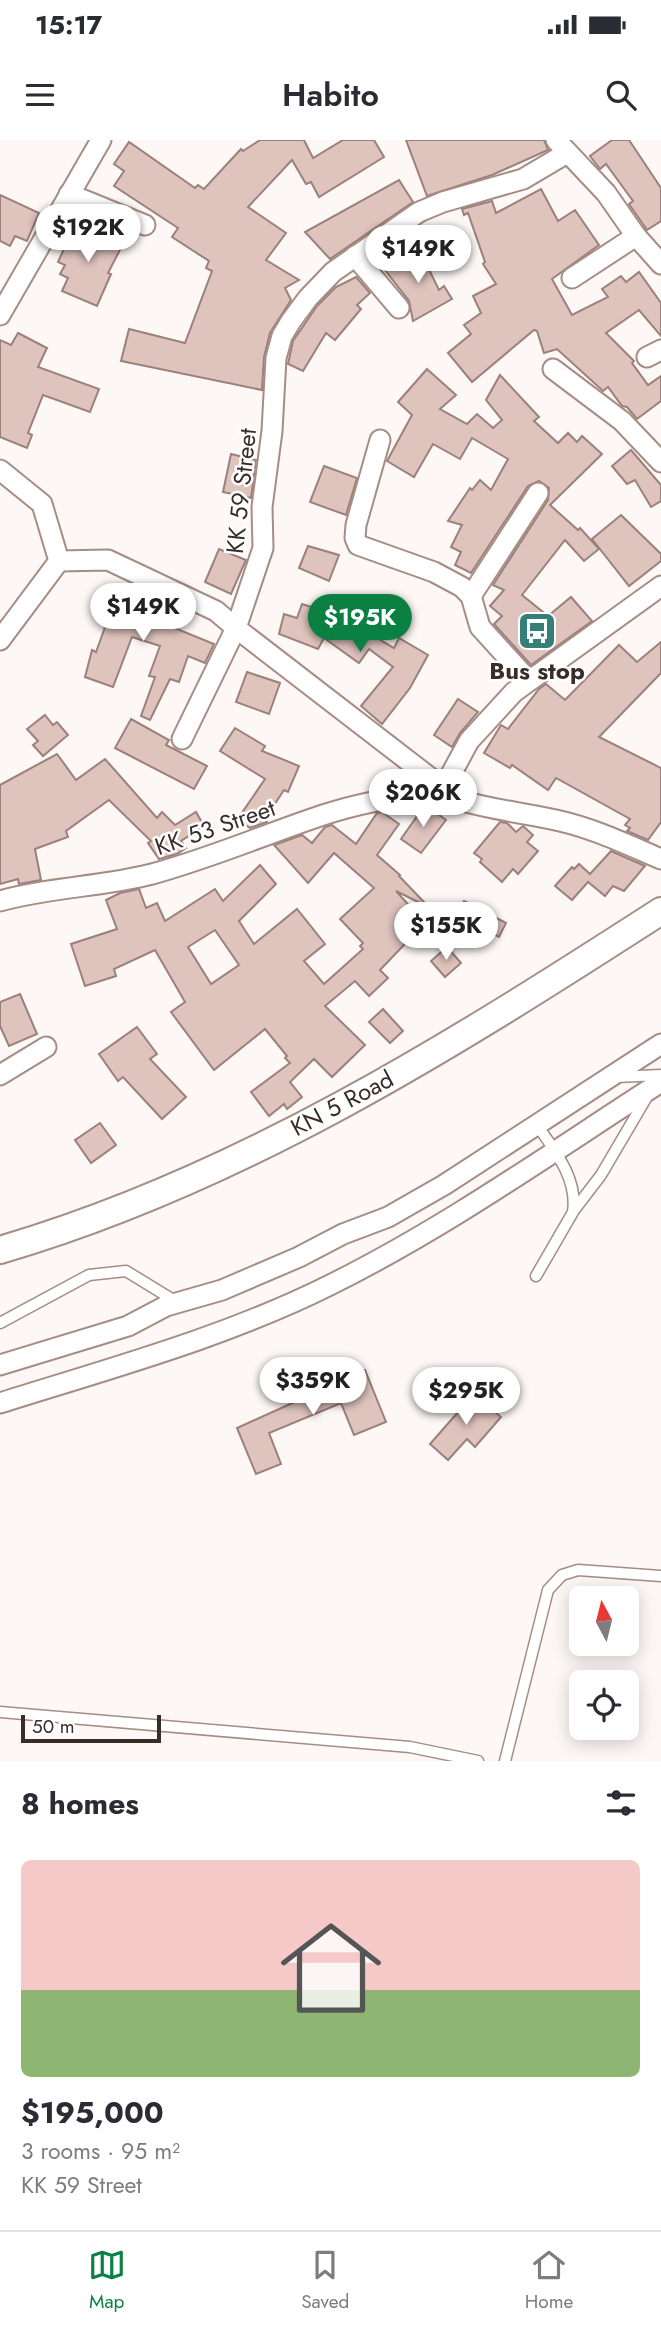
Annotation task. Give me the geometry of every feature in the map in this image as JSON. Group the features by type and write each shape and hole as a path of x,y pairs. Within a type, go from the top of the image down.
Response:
{"main road":[{"name":"KN 5 Road","path":"0,1250 134,1204 209,1171 320,1116 460,1038 661,911"}],"street":[{"path":"0,315 101,140"},
{"path":"561,147 606,193 636,236 661,264"},
{"name":"KK 59 Street","path":"182,739 236,628 263,548 262,507 279,346 291,321 333,272 419,212 443,202 514,182 561,147"},
{"path":"69,194 145,225"},
{"path":"572,278 636,236"},
{"path":"355,256 399,308"},
{"path":"553,369 622,421 661,462"},
{"path":"380,440 356,525 355,538 358,545 434,572 462,587 471,596 480,627 529,681"},
{"path":"0,470 42,504 59,561"},
{"path":"471,596 538,493"},
{"path":"59,561 108,560 216,611 459,800 487,808 560,821 598,833 661,859"},
{"path":"0,640 59,561"},
{"path":"443,789 469,741 491,715 529,681 661,586"},
{"name":"KK 53 Street","path":"0,901 149,874 222,852 323,814 443,789"},
{"path":"0,1365 128,1326 177,1302 222,1290 299,1257 343,1234 388,1217 661,1044"},
{"path":"0,1075 46,1047"},
{"path":"0,1403 187,1343 328,1286 453,1217 658,1081"}],"lane":[{"path":"536,1276 573,1212 601,1175 658,1081 609,1077"},
{"path":"537,1125 555,1151 573,1186 573,1212"},
{"path":"0,1323 89,1275 100,1273 125,1271 177,1302"},
{"path":"505,1761 548,1590 562,1575 578,1570 661,1576"},
{"path":"0,1712 410,1747 478,1761"}],"building":[{"path":"260,140 304,140 313,158 343,140 374,140 384,157 319,197 311,182 306,184 292,160 248,207 286,233 266,260 299,280 285,288 291,300 270,333 264,357 262,390 121,361 129,329 185,343 212,271 206,268 209,261 172,237 178,228 114,186 124,171 114,164 129,142 195,188 198,185 204,189 241,149 243,151"},
{"path":"406,140 544,140 548,150 492,175 427,196"},
{"path":"612,140 629,140 661,188 661,221 647,230 629,204 633,201 606,164 600,169 590,156"},
{"path":"399,180 413,202 330,259 305,232"},
{"path":"541,189 558,221 575,210 599,245 552,279 572,315 608,297 602,289 621,276 626,282 639,272 661,303 661,336 639,310 606,333 634,361 632,363 648,385 661,376 661,401 637,419 627,407 622,406 608,387 603,391 557,349 544,353 537,331 534,330 472,382 448,353 471,334 464,325 481,313 473,296 496,284 483,264 485,262 468,213 464,215 462,209 492,201 496,213"},
{"path":"0,195 39,213 27,241 15,236 10,246 0,241"},
{"path":"91,228 123,244 108,273 111,274 97,306 62,291 68,278 60,274 65,265 58,262 73,229 87,236"},
{"path":"420,251 439,290 444,286 452,299 413,321 409,301 385,270"},
{"path":"356,277 370,293 357,305 361,309 335,340 326,333 303,371 288,364 293,341 317,306 336,287"},
{"path":"18,333 47,348 38,367 99,389 90,412 43,395 28,433 32,435 27,448 0,437 0,340 11,345"},
{"path":"427,369 456,395 440,409 467,424 477,414 493,428 502,420 486,400 500,375 539,417 534,421 558,443 568,433 577,442 582,436 602,454 550,505 578,530 580,528 599,549 584,561 565,540 522,595 548,616 571,597 592,621 531,665 494,624 502,616 490,606 504,590 493,585 548,500 549,488 539,481 528,486 471,573 455,565 461,552 451,547 462,525 448,521 470,488 472,490 480,480 491,490 508,459 472,438 460,459 433,444 414,477 387,461 412,415 398,402"},
{"path":"631,450 661,485 661,501 651,507 635,480 627,484 612,466"},
{"path":"231,454 256,460 251,498 223,492"},
{"path":"324,466 357,478 346,515 310,502"},
{"path":"621,515 661,554 661,561 629,586 592,539"},
{"path":"308,546 339,555 329,581 299,568"},
{"path":"219,549 246,560 231,594 205,582"},
{"path":"111,585 139,590 136,601 176,614 172,627 214,644 205,663 188,656 179,682 170,679 150,720 141,716 155,677 149,676 160,646 132,637 113,687 85,677 92,650 96,652 104,630 108,613 102,611 105,593 109,594"},
{"path":"302,604 340,616 394,648 399,638 428,655 410,688 382,724 361,706 393,667 369,649 359,663 324,638 318,649 279,634 284,614 297,618"},
{"path":"661,642 661,673 599,737 661,768 661,822 648,840 627,831 630,828 625,825 630,819 556,778 548,790 512,765 510,768 484,753 501,725 508,729 539,689 546,684 565,700 619,645 637,662"},
{"path":"247,672 280,683 269,714 236,702"},
{"path":"458,699 478,712 452,747 434,735"},
{"path":"45,715 53,725 57,722 68,735 43,756 33,745 38,741 27,729"},
{"path":"131,719 169,740 166,745 207,766 194,789 115,748"},
{"path":"235,728 265,746 262,751 299,766 288,792 284,790 265,819 267,822 250,828 237,820 265,779 220,751"},
{"path":"57,754 76,780 105,759 157,818 162,812 175,825 196,812 204,826 181,841 186,848 177,854 159,859 148,843 151,841 109,800 66,831 68,837 35,849 41,880 19,884 18,879 0,884 0,785"},
{"path":"425,805 446,820 421,853 401,839"},
{"path":"382,812 399,824 377,855 400,875 424,902 422,904 396,891 425,923 380,970 388,978 369,996 355,981 325,1006 365,1045 332,1077 314,1059 290,1082 302,1097 287,1109 284,1104 269,1116 251,1092 290,1063 265,1029 214,1070 171,1012 185,1002 155,950 114,969 116,976 85,986 71,944 117,929 106,900 120,893 139,889 146,908 157,903 165,921 215,889 223,901 260,865 276,884 239,921 254,944 297,909 325,944 304,961 324,984 363,949 360,946 363,943 340,919 374,888 334,853 308,883 274,845 302,835 312,843 325,827 332,825 356,844 377,813","holes":["215,930 239,965 211,984 188,947"]},
{"path":"500,822 507,823 516,832 523,826 533,835 527,842 538,851 518,874 513,869 502,882 474,853"},
{"path":"611,851 645,866 624,891 613,886 605,896 588,882 572,900 555,886 572,867 574,869 579,864 590,874"},
{"path":"464,901 506,923 499,937 488,931 485,937 454,920"},
{"path":"447,947 461,963 445,977 431,961"},
{"path":"20,994 37,1034 9,1046 0,1026 0,1002"},
{"path":"383,1009 403,1031 390,1043 369,1022"},
{"path":"137,1027 157,1054 150,1059 186,1097 162,1119 123,1077 118,1081 99,1054"},
{"path":"100,1123 116,1145 91,1163 75,1140"},
{"path":"365,1370 386,1422 354,1435 341,1403 269,1433 281,1464 256,1474 237,1428"},
{"path":"474,1394 501,1417 475,1447 467,1439 448,1460 430,1444"}],"place":[{"name":"Bus stop","path":"537,631"}]}
